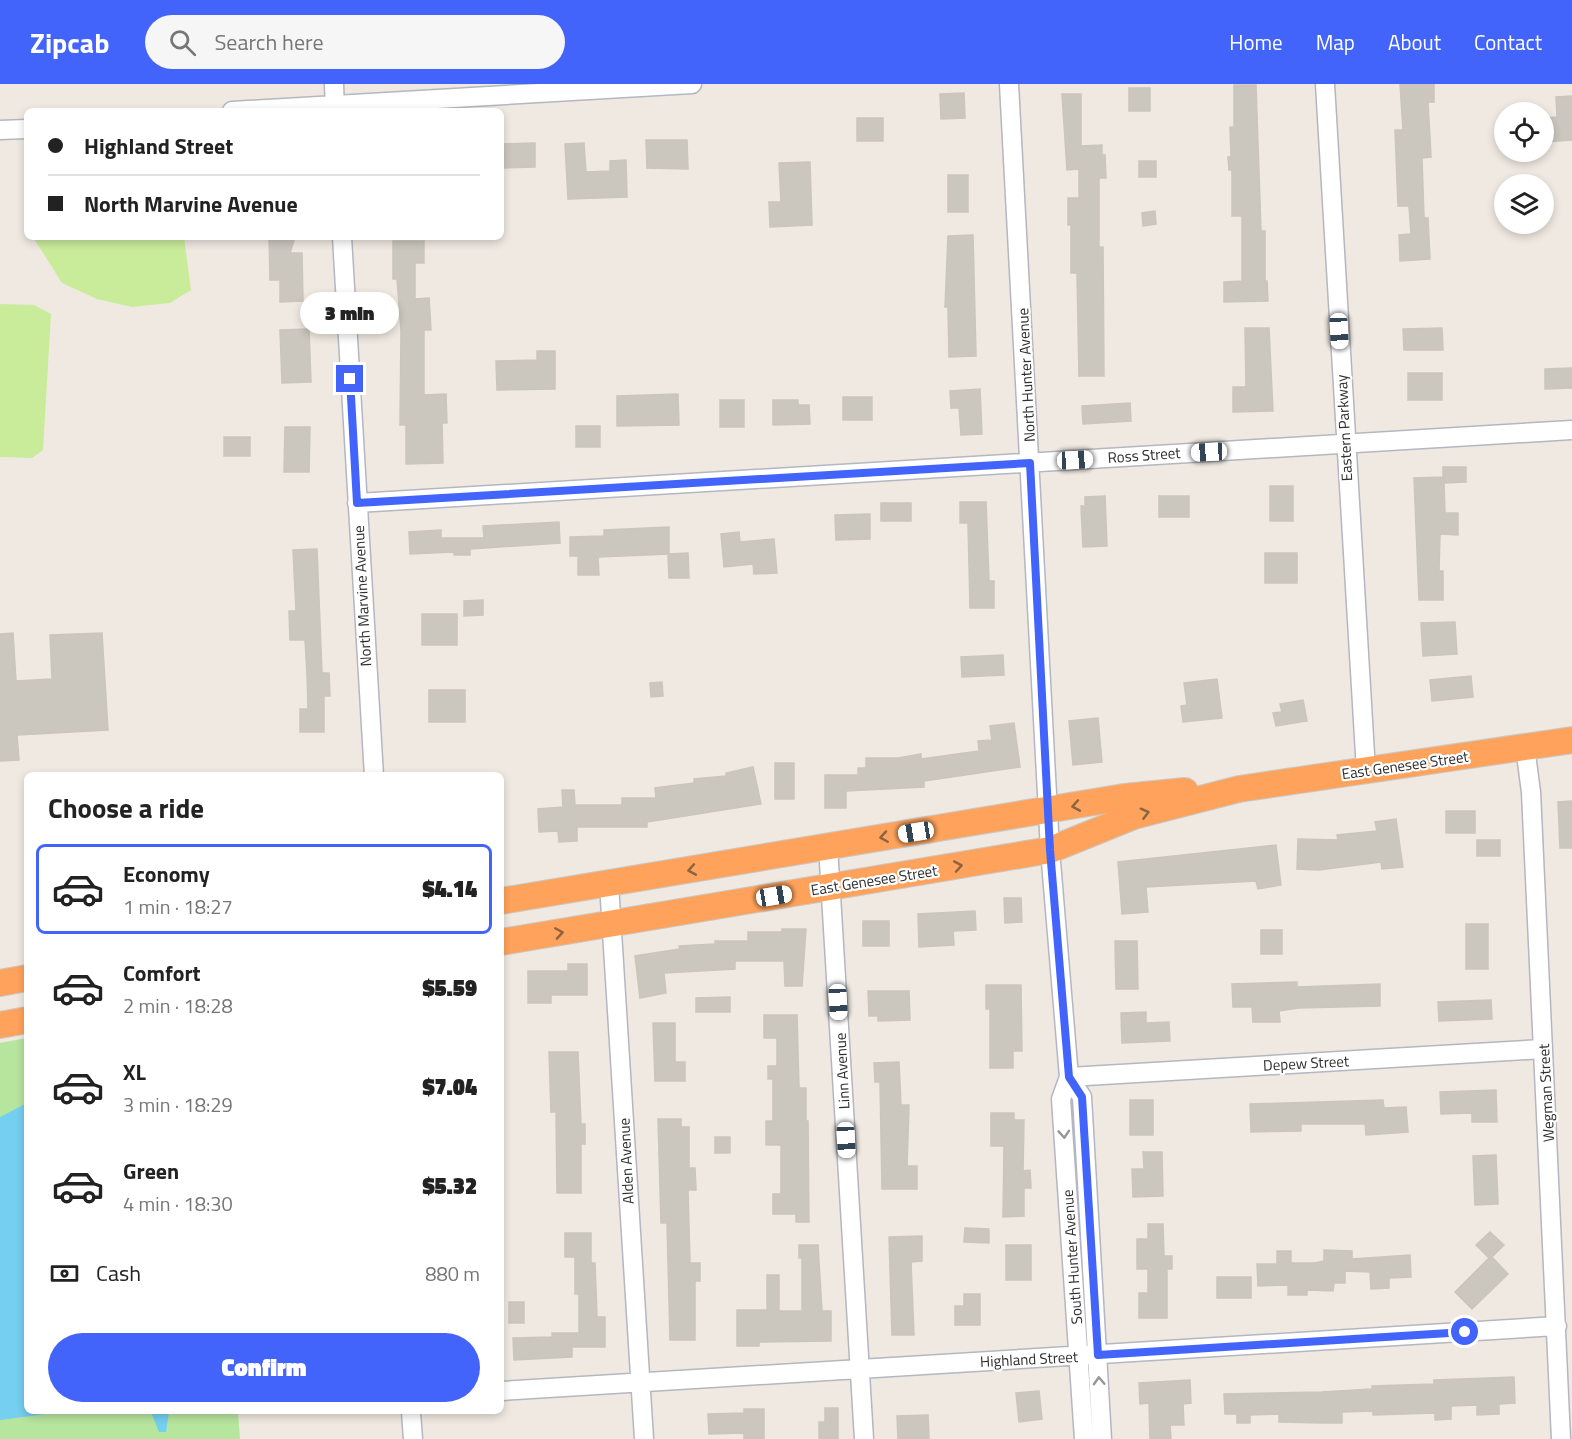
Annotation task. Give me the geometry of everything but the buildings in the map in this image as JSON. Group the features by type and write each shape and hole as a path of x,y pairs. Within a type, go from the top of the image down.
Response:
{"highway":[{"name":"East Genesee Street","path":"504,901 1150,793 1239,789 1572,740"},
{"name":"East Genesee Street","path":"504,942 1050,850 1134,816 1239,789"},
{"path":"0,983 24,979"},
{"path":"0,1025 24,1021"}],"street":[{"path":"334,84 335,108 692,84"},
{"name":"North Hunter Avenue","path":"1009,84 1048,811"},
{"name":"Eastern Parkway","path":"1325,84 1366,771"},
{"path":"0,130 24,129"},
{"name":"North Marvine Avenue","path":"342,240 374,772"},
{"name":"Ross Street","path":"357,503 1572,430"},
{"name":"Wegman Street","path":"1526,747 1531,792 1544,1049 1561,1439"},
{"name":"South Hunter Avenue","path":"1048,811 1069,1077 1061,1099 1084,1439"},
{"name":"Linn Avenue","path":"828,846 864,1439"},
{"name":"Alden Avenue","path":"609,884 644,1439"},
{"name":"Depew Street","path":"1069,1077 1544,1049"},
{"name":"South Hunter Avenue","path":"1069,1077 1082,1097 1102,1439"},
{"name":"Highland Street","path":"504,1391 1557,1326"},
{"path":"411,1414 413,1439"}],"green space":[{"path":"35,240 184,240 191,290 170,303 132,307 97,299 62,283"},
{"path":"0,304 34,305 51,314 43,450 32,458 0,457"},
{"path":"24,1039 24,1414 238,1414 240,1439 0,1439 0,1043"}],"water":[{"path":"24,1105 24,1414 46,1414 0,1420 0,1117"},
{"path":"152,1414 169,1414 166,1432 159,1432"}],"route":[{"path":"350,379 357,503 1030,463 1050,850 1069,1077 1082,1097 1098,1355 1465,1332"}]}
